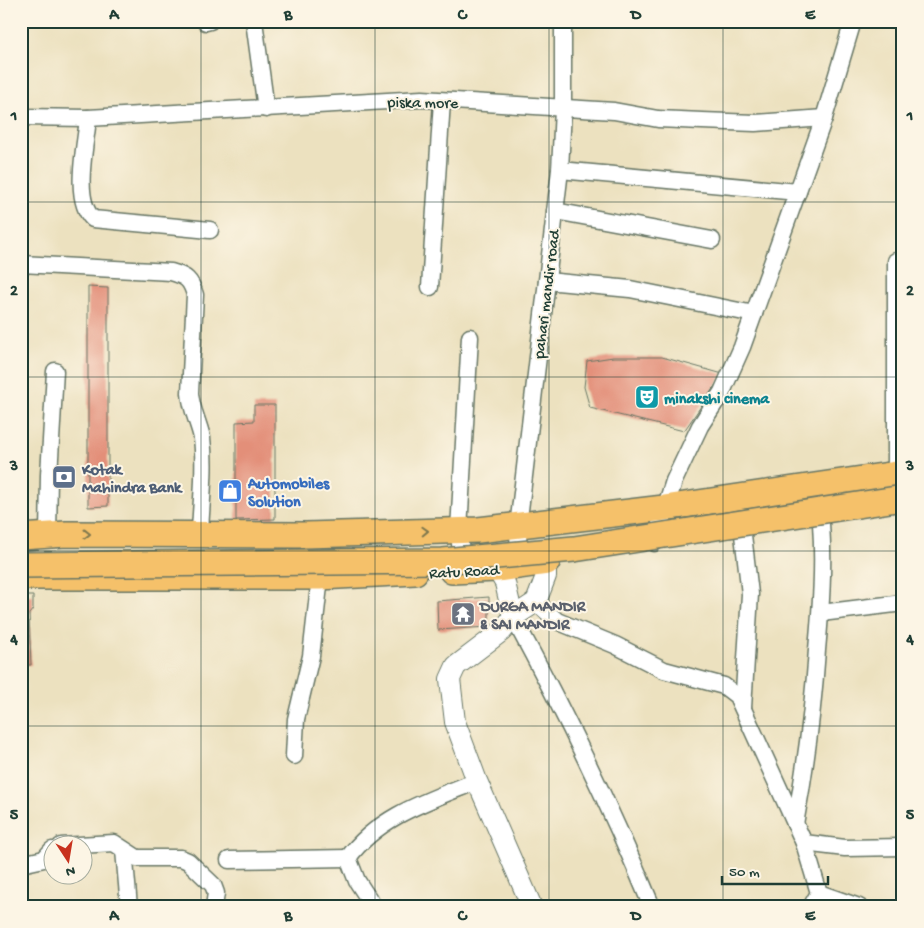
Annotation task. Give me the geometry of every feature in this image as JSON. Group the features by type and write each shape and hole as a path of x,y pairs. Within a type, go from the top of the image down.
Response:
{"main road":[{"path":"21,537 66,534 200,533 306,535 518,527 570,518 664,508 901,477"},
{"path":"21,552 442,547 572,535 901,477"},
{"path":"21,566 443,561 574,549 903,498"},
{"name":"Ratu Road","path":"21,577 320,577 508,568 652,549 903,510"}],"street":[{"path":"206,22 210,21"},
{"path":"254,21 266,109"},
{"name":"pahari mandir road","path":"508,568 518,527 560,170 563,109 563,21"},
{"path":"652,549 664,508 700,426 722,392 754,314 824,118 853,21"},
{"name":"piska more","path":"21,117 88,118 266,109 380,100 442,100 614,111 658,119 755,123 824,118"},
{"path":"430,287 442,100"},
{"path":"88,118 82,197 86,212 93,219 210,230"},
{"path":"560,170 798,192"},
{"path":"555,211 712,240"},
{"path":"896,261 901,477"},
{"path":"21,264 171,272 184,276 192,284 195,295 190,393 191,407 201,436 203,450 200,533"},
{"path":"547,281 630,289 754,314"},
{"path":"463,570 459,530 470,337"},
{"path":"48,536 49,475 55,371"},
{"path":"795,824 811,723 821,613 823,586 821,523"},
{"path":"743,708 750,594 744,535"},
{"path":"532,907 477,781 455,722 450,698 450,678 456,666 502,631 513,617 536,602 546,576 546,562"},
{"path":"508,568 505,582 513,617 581,749 628,849 652,907"},
{"path":"294,756 296,719 311,656 320,577"},
{"path":"536,602 557,620 615,645 664,670 724,686 737,696 804,843 815,900 859,907"},
{"path":"821,613 903,603"},
{"path":"229,860 348,858 363,840 381,825 412,808 477,781"},
{"path":"92,843 114,843 137,858 173,857 188,861 213,886 216,893 214,907"},
{"path":"804,843 845,848 903,847"},
{"path":"124,850 129,907"},
{"path":"348,858 357,881 374,907"},
{"path":"21,864 42,860"}],"building":[{"path":"88,287 108,288 108,506 88,507"},
{"name":"minakshi cinema","path":"613,357 662,357 723,374 684,431 590,408 584,387 587,361"},
{"path":"254,405 275,405 275,519 236,520 236,422 254,421"},
{"path":"21,596 33,596 33,609 29,614 31,665 21,665"},
{"name":"DURGA MANDIR & SAI MANDIR","path":"489,597 489,627 438,630 437,601"}],"place":[{"name":"minakshi cinema","path":"647,397"},
{"name":"Kotak Mahindra Bank","path":"64,477"},
{"name":"Automobiles Solution","path":"230,491"},
{"name":"DURGA MANDIR & SAI MANDIR","path":"463,614"}]}
